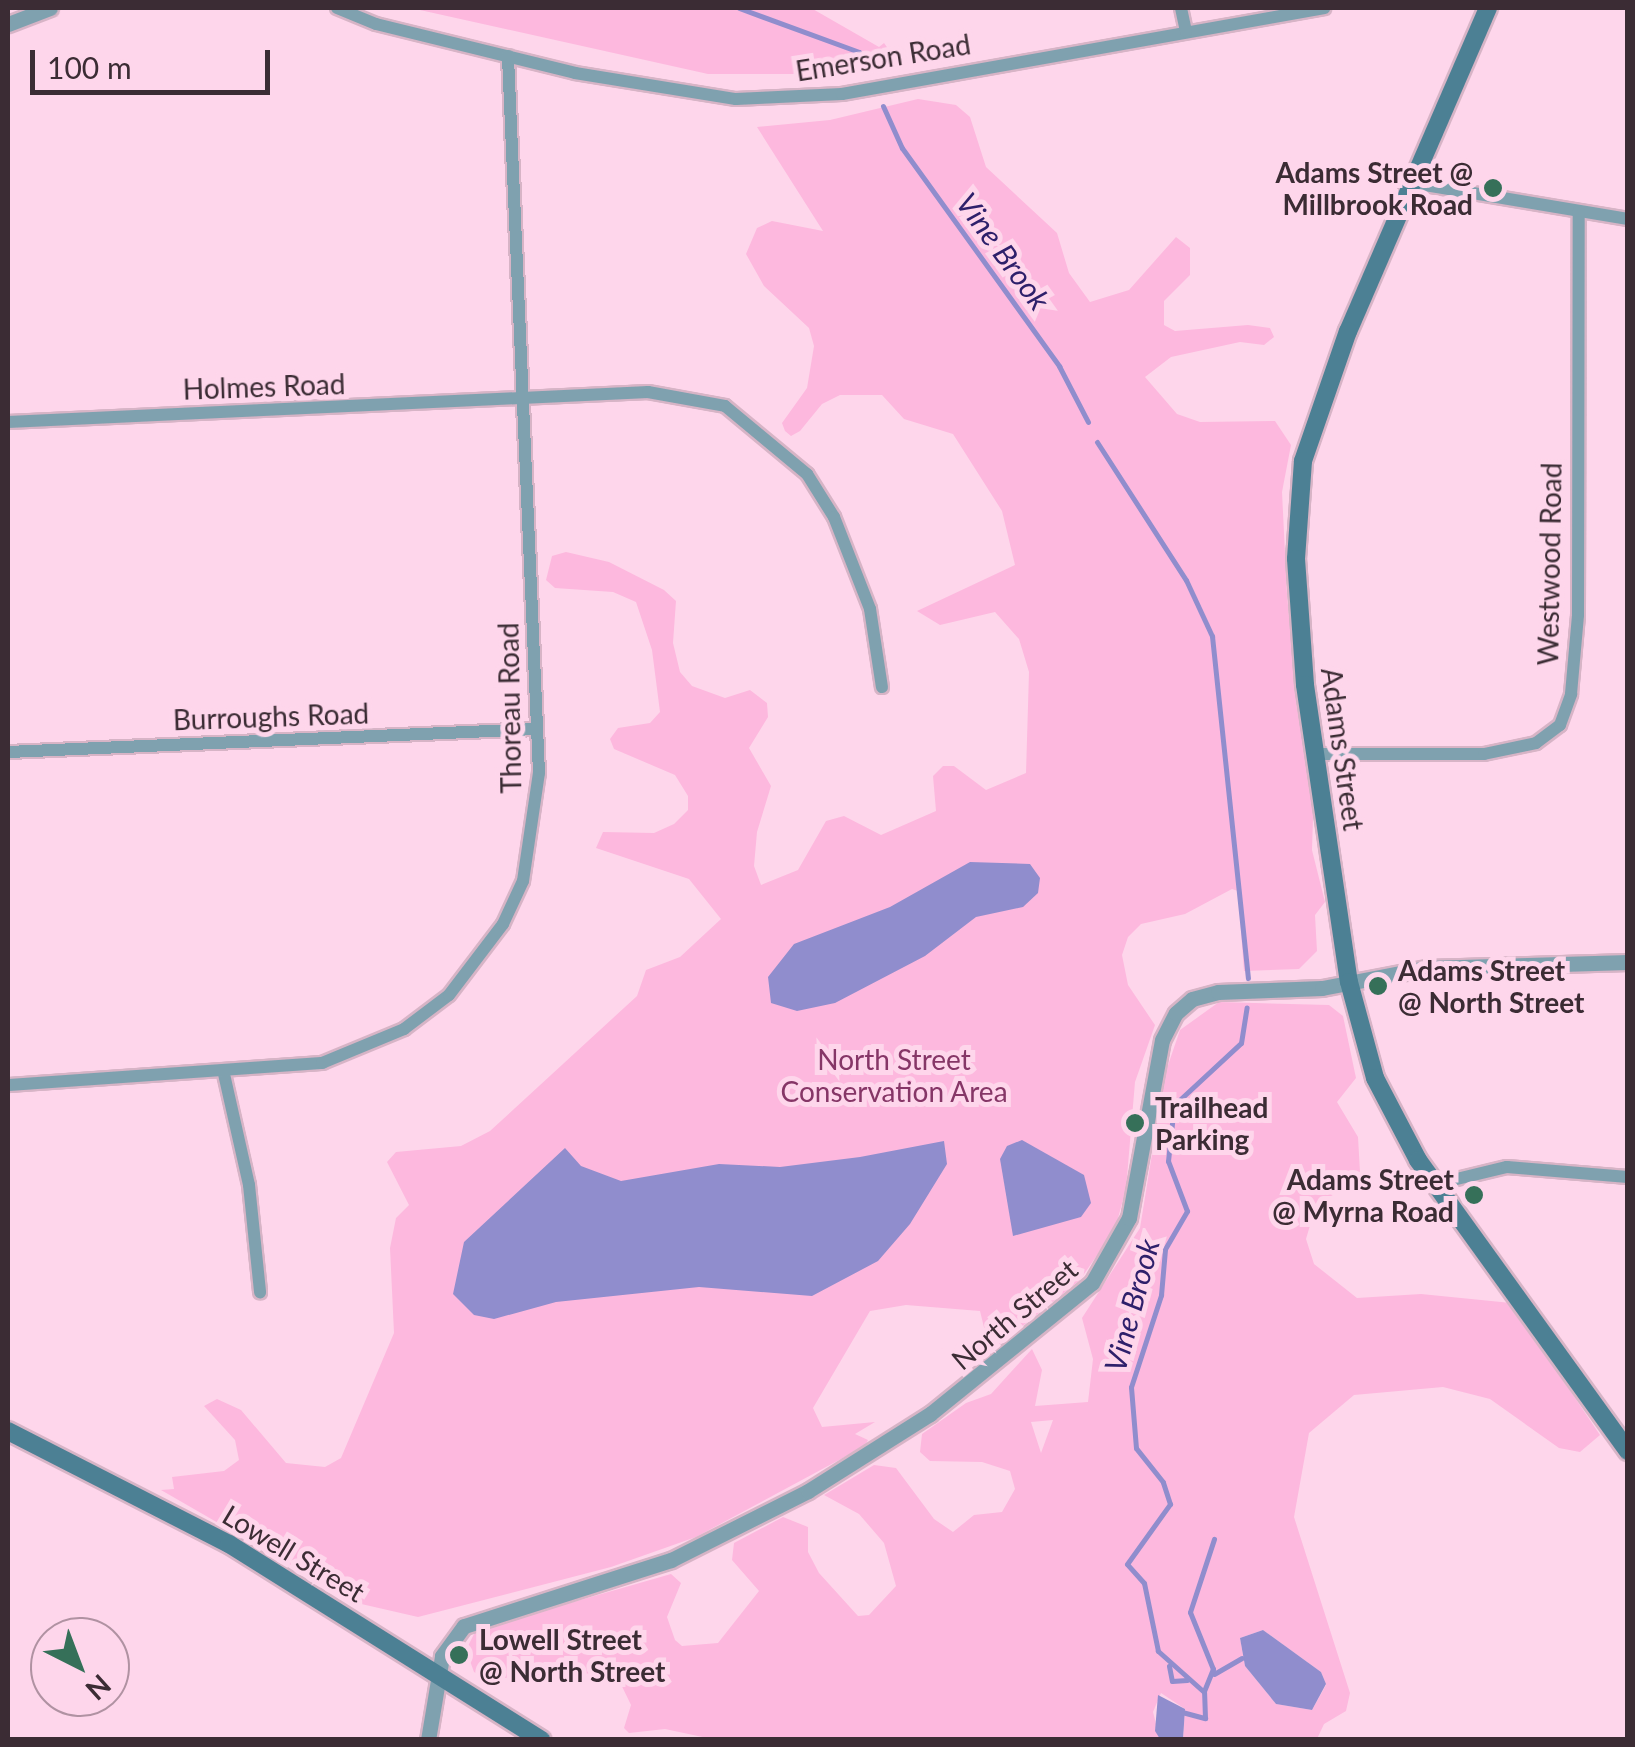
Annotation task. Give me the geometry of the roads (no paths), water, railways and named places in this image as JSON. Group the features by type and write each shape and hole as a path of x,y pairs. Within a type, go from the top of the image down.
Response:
{"main road":[{"name":"Adams Street","path":"1488,8 1348,331 1303,461 1296,559 1316,754 1349,982 1381,1092 1436,1184 1628,1452"},
{"name":"Lowell Street","path":"8,1431 229,1544 542,1740"}],"street":[{"path":"8,24 50,8"},
{"name":"Emerson Road","path":"337,8 376,24 662,92 814,98 1324,8"},
{"path":"1181,8 1186,31"},
{"name":"Thoreau Road","path":"8,1085 224,1074 322,1064 363,1050 449,996 503,924 523,881 539,773 508,56"},
{"path":"1412,182 1628,219"},
{"name":"Westwood Road","path":"1316,754 1484,754 1536,743 1560,724 1571,694 1578,615 1579,210"},
{"name":"Holmes Road","path":"8,422 680,393 725,406 766,434 808,474 834,517 870,609 882,687"},
{"name":"Burroughs Road","path":"8,752 537,730"},
{"name":"North Street","path":"428,1740 437,1674 445,1650 471,1621 700,1548 857,1464 930,1414 1084,1290 1111,1260 1135,1197 1157,1058 1181,1007 1212,992 1349,982 1428,968 1628,962"},
{"path":"224,1074 249,1185 260,1292"},
{"path":"1436,1184 1507,1167 1628,1178"}],"waterway":[{"name":"Vine Brook","path":"739,8 859,52 867,69"},
{"name":"Vine Brook","path":"883,106 902,148 1059,366 1088,422"},
{"name":"Vine Brook","path":"1097,442 1186,580 1212,636 1248,978"},
{"name":"Vine Brook","path":"1182,1712 1205,1718 1204,1692 1158,1651 1144,1583 1127,1564 1170,1504 1163,1482 1136,1448 1131,1387 1161,1295 1165,1249 1187,1211 1168,1161 1174,1105 1241,1043 1247,1007"},
{"path":"1204,1691 1213,1669 1190,1612 1214,1539"},
{"path":"1214,1674 1242,1658"},
{"path":"1169,1666 1172,1681 1187,1680"}],"place":[{"name":"Adams Street @ Millbrook Road","path":"1493,188"},
{"name":"Adams Street @ North Street","path":"1378,986"},
{"name":"Trailhead Parking","path":"1135,1123"},
{"name":"Adams Street @ Myrna Road","path":"1474,1195"},
{"name":"Lowell Street @ North Street","path":"459,1655"}],"park label":[{"name":"North Street Conservation Area","path":"894,1075"}]}
